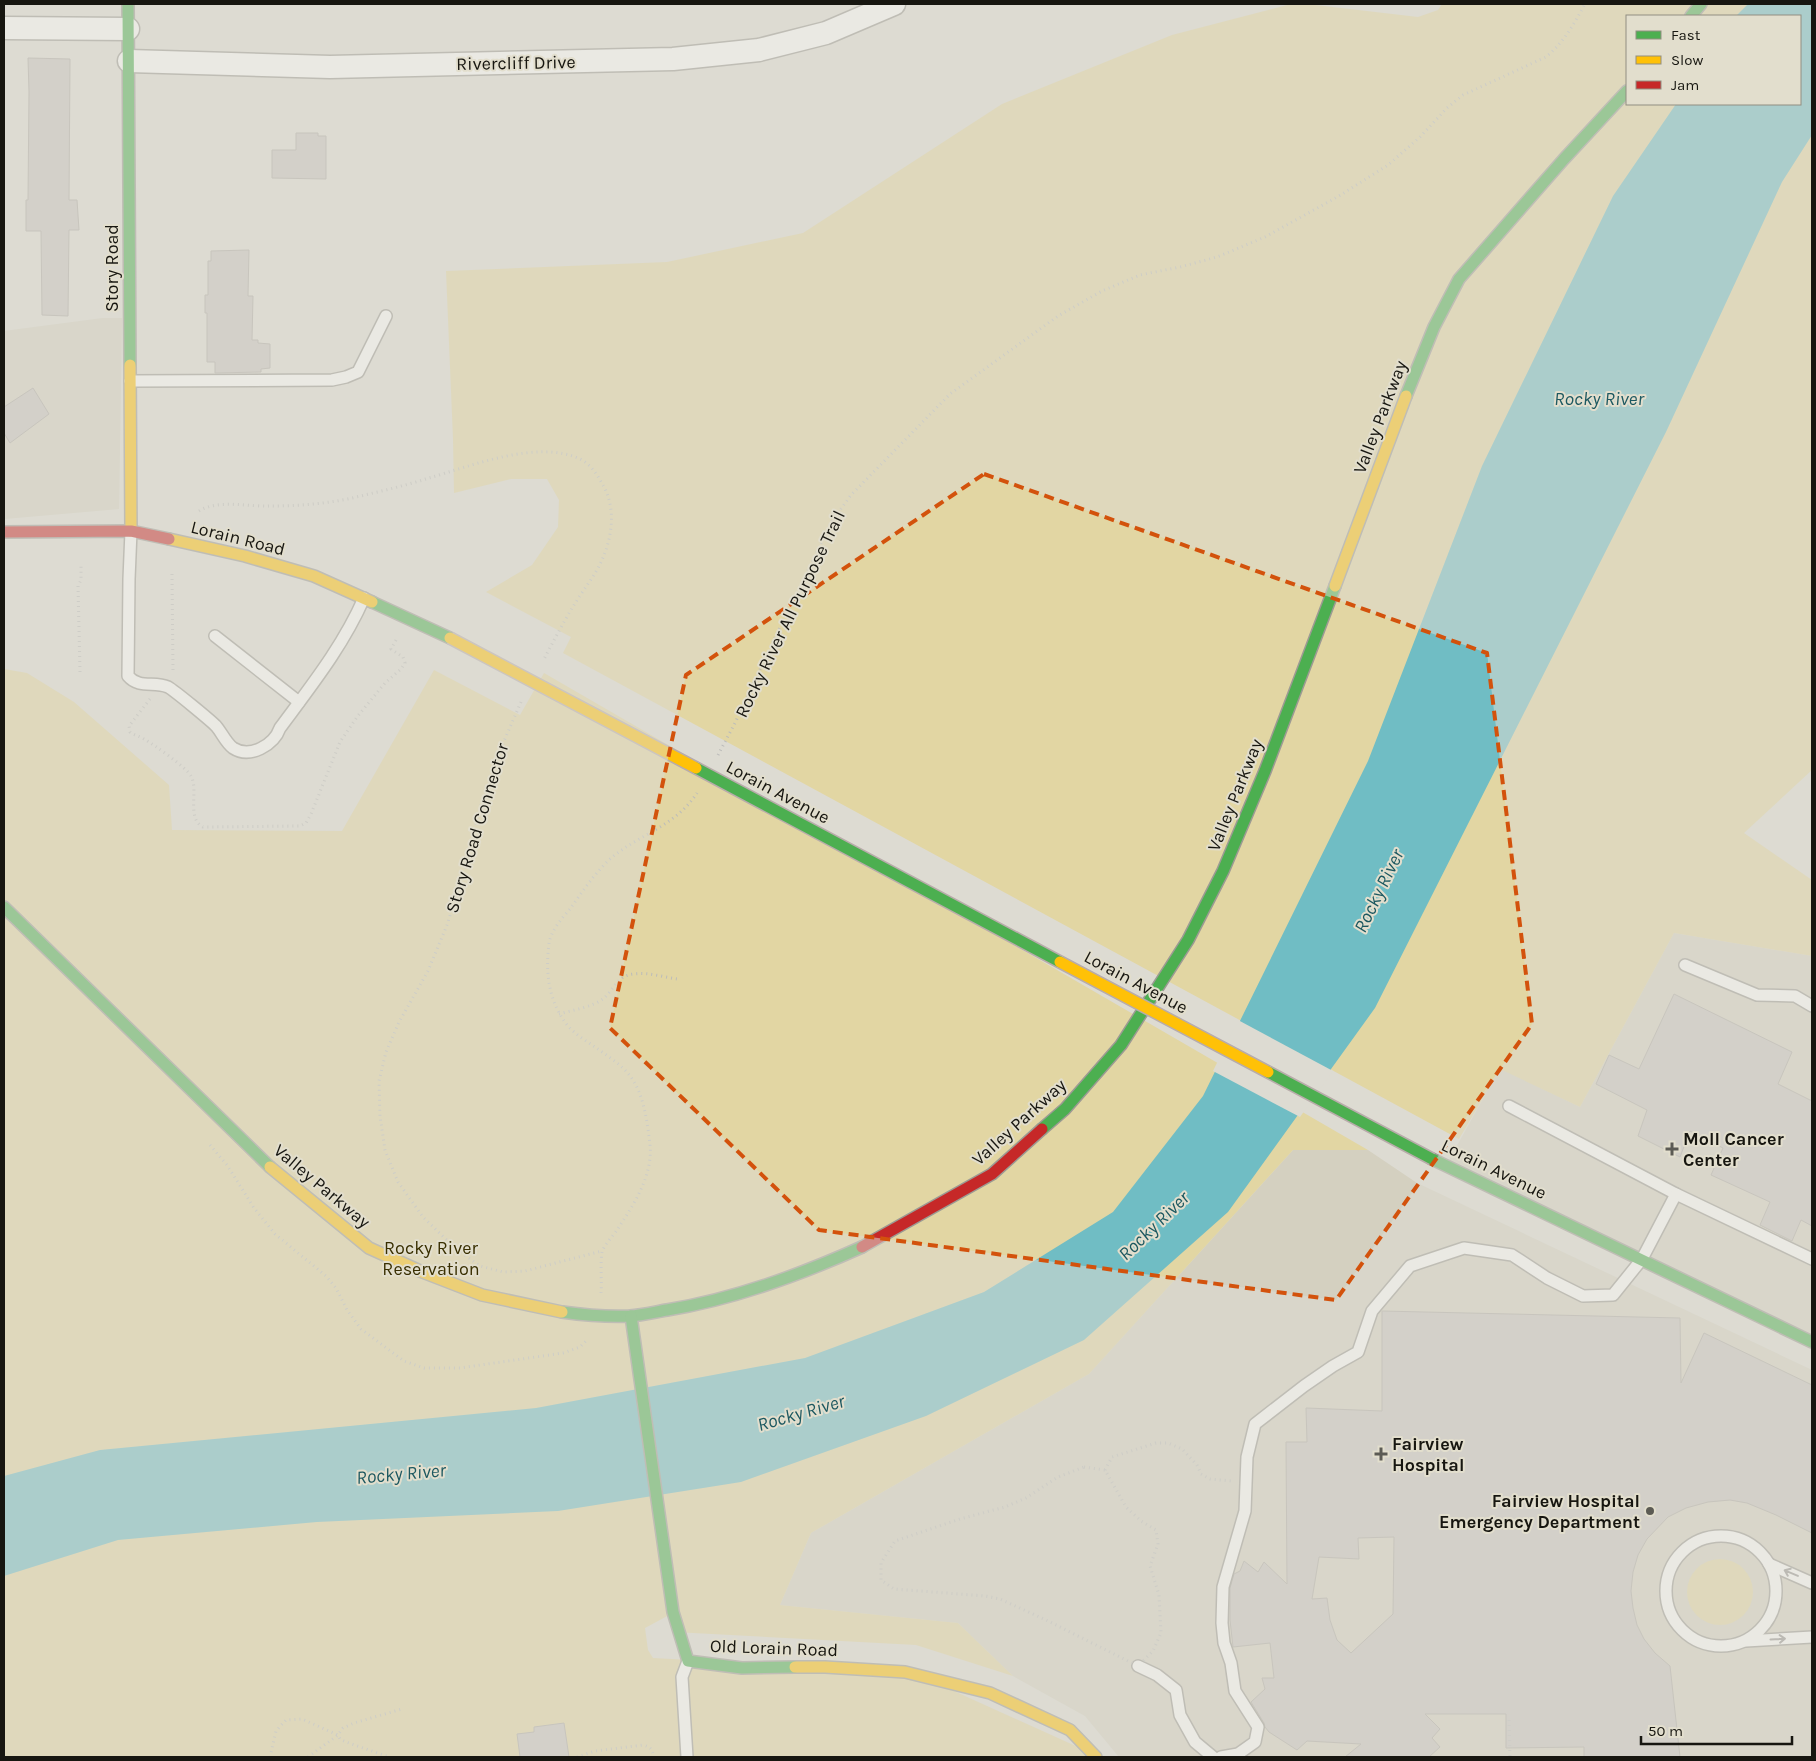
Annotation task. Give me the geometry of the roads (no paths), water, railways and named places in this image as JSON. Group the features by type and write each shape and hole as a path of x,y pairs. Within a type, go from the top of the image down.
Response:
{"street":[{"name":"Story Road","path":"128,4 131,532"},
{"name":"Rivercliff Drive","path":"129,61 330,67 674,60 759,50 826,33 894,4"},
{"path":"1692,15 1701,4"},
{"path":"4,28 128,29"},
{"name":"Valley Parkway","path":"4,907 265,1163 369,1248 420,1271 482,1295 551,1311 598,1316 631,1316 687,1307 729,1297 811,1270 874,1242 992,1174 1065,1109 1121,1045 1188,940 1223,871 1265,771 1410,386 1434,327 1459,279 1564,159 1626,92"},
{"name":"Lorain Road","path":"4,532 131,532 244,556 314,576 450,638"},
{"name":"Lorain Avenue","path":"450,638 1432,1159 1812,1342"},
{"name":"Old Lorain Road","path":"631,1316 673,1612 688,1661 742,1668 825,1667 905,1672 990,1693 1070,1730 1096,1757"}],"lane":[{"path":"130,381 332,380 346,377 358,372 386,316"},
{"path":"131,532 128,676 138,684 168,687 214,724 232,748 243,752 259,749 278,735 280,728 330,660 354,621 364,598"},
{"path":"215,636 300,702"},
{"path":"1685,965 1757,995 1795,996 1812,1006"},
{"path":"1509,1106 1676,1194 1812,1259"},
{"path":"1221,1757 1238,1754 1255,1742 1258,1727 1235,1691 1232,1664 1224,1643 1222,1624 1223,1587 1245,1511 1247,1457 1255,1424 1304,1386 1358,1352 1372,1311 1410,1266 1464,1248 1512,1255 1547,1278 1583,1296 1613,1295 1642,1259 1676,1194"},
{"path":"1744,1641 1759,1631 1770,1616 1775,1599 1775,1581 1769,1564 1758,1550 1742,1540 1724,1536 1706,1538 1690,1545 1676,1558 1668,1574 1666,1592 1669,1610 1678,1626 1692,1638 1708,1644 1726,1646 1744,1641 1812,1637"},
{"path":"1769,1564 1812,1582"},
{"path":"687,1757 682,1677 688,1661"},
{"path":"1138,1666 1157,1676 1176,1690 1180,1714 1195,1742 1212,1757"}],"water":[{"name":"Rocky River","path":"1748,4 1812,4 1812,135 1782,182 1666,432 1375,1008 1228,1212 1084,1340 926,1416 741,1482 558,1511 317,1522 118,1540 4,1576 4,1476 100,1450 536,1408 805,1358 984,1292 1113,1212 1203,1096 1368,761 1482,466 1613,196 1675,105 1801,105 1801,15 1737,15"}],"place":[{"name":"Moll Cancer Center","path":"1672,1149"},
{"name":"Fairview Hospital","path":"1381,1454"},
{"name":"Fairview Hospital Emergency Department","path":"1650,1511"}],"park label":[{"name":"Rocky River Reservation","path":"431,1258"}]}
